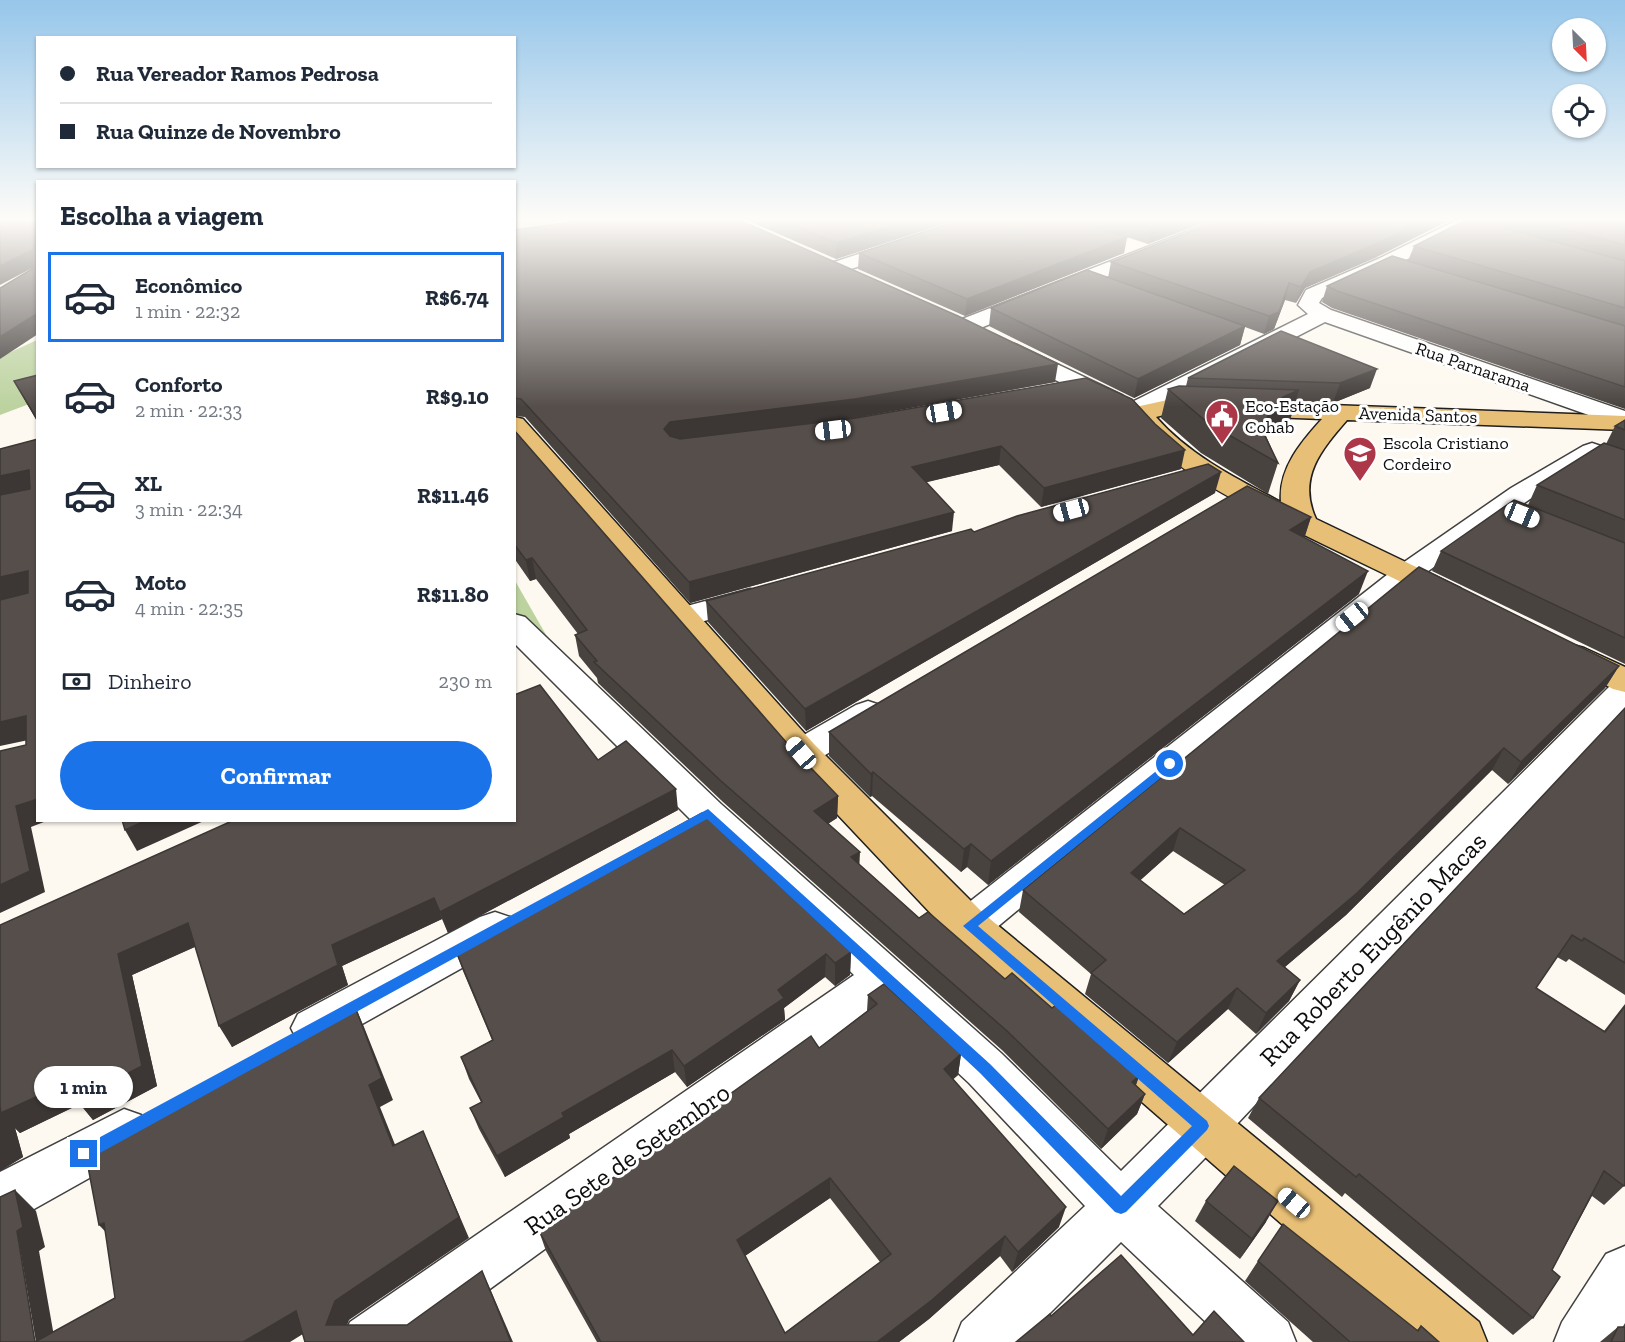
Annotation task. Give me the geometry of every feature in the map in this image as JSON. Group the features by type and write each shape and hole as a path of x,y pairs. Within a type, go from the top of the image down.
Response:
{"main road":[{"name":"Avenida Santos","path":"1137,411 1172,406 1625,420"},
{"path":"1137,411 1159,435 1208,472 1241,492 1305,526 1469,604"},
{"path":"1305,526 1295,504 1294,494 1303,460 1309,448 1341,412"},
{"path":"516,426 801,753 969,926 1459,1342"},
{"path":"1552,645 1625,681"}],"street":[{"path":"965,326 1075,282"},
{"path":"1090,282 1114,290"},
{"path":"1324,314 1309,306 1308,300 1313,294 1342,282"},
{"path":"944,316 1137,411 1324,314"},
{"name":"Rua Parnarama","path":"1324,314 1625,420"},
{"path":"1243,337 1264,344"},
{"path":"1052,392 1086,386"},
{"path":"969,926 1407,573 1502,506 1592,451 1625,463"},
{"path":"1174,482 1208,472"},
{"path":"1210,510 1241,492"},
{"path":"1502,506 1533,519"},
{"path":"682,617 774,591"},
{"path":"519,635 552,685 692,822 885,977 985,1068 1121,1207 1268,1342"},
{"name":"Rua Roberto Eugênio Macas","path":"982,1342 1202,1126 1625,691"},
{"path":"801,753 893,698"},
{"path":"282,1046 531,910"},
{"name":"Rua Sete de Setembro","path":"370,1342 885,977"},
{"path":"0,1200 157,1114"},
{"path":"1582,1342 1625,1273"}],"green space":[{"path":"36,340 36,401 0,415 0,357"},
{"path":"516,582 549,640 516,623"}],"building":[{"path":"11,282 36,282 36,314 0,337 0,288"},
{"path":"516,282 880,282 1058,364 855,399 670,422 664,429 670,436 680,439 856,418 1086,378 1132,399 1155,424 1185,450 1044,488 1001,446 912,467 954,512 689,582 521,399 516,398"},
{"path":"926,282 1012,282 967,299"},
{"path":"1058,282 1120,282 1245,326 1138,379 991,308"},
{"path":"1168,282 1304,282 1301,287 1289,283 1279,312 1269,316"},
{"path":"1336,282 1477,282 1625,326 1625,387 1337,291 1327,286"},
{"path":"1535,282 1625,282 1625,308"},
{"path":"1281,331 1377,369 1340,383 1188,378"},
{"path":"36,376 36,418 14,381"},
{"path":"1179,386 1299,390 1283,397 1268,413 1265,436 1278,463 1208,423 1168,389"},
{"path":"1625,420 1625,430 1615,426"},
{"path":"516,432 786,742 838,796 814,811 860,852 851,857 919,918 928,912 1005,979 1012,973 1052,1008 1056,1005 1139,1076 1132,1082 1145,1094 1108,1129 1007,1031 721,781 594,662 597,661 575,635 587,630 532,558 526,560 516,547"},
{"path":"36,440 36,800 16,806 30,871 0,885 0,751 26,745 26,716 0,722 0,600 28,593 28,571 0,577 0,495 30,489 29,470 0,476 0,449"},
{"path":"1604,443 1625,450 1625,520 1537,485"},
{"path":"1208,464 1221,472 805,709 706,601 971,529 974,532 1017,516"},
{"path":"1247,486 1311,517 1290,530 1368,571 991,861 971,844 964,849 873,772 871,774 829,732"},
{"path":"1514,500 1625,543 1625,638 1441,551"},
{"path":"1419,567 1619,666 1521,762 1504,748 1357,893 1277,961 1300,980 1266,1013 1237,988 1177,1042 1091,973 1106,960 1023,890","holes":["1180,828 1245,870 1184,914 1131,873"]},
{"path":"540,685 598,760 626,741 676,789 440,912 434,898 332,945 338,965 219,1026 188,923 118,954 142,1066 77,1100 73,1080 1,1113 0,925 230,822 516,822 516,694"},
{"path":"1625,708 1625,963 1584,938 1582,941 1572,935 1536,988 1605,1032 1625,1006 1625,1185 1604,1171 1552,1270 1560,1277 1533,1318 1359,1174 1356,1177 1259,1098"},
{"path":"702,813 851,952 835,963 826,954 778,990 784,998 684,1066 672,1050 562,1113 564,1117 497,1156 470,1108 482,1102 461,1057 493,1040 455,949"},
{"path":"123,822 143,822 125,830"},
{"path":"884,984 961,1054 944,1069 1066,1207 1018,1252 1005,1236 932,1300 877,1342 601,1342 539,1231 811,1036 819,1048 877,1004 868,995","holes":["830,1178 891,1254 785,1333 737,1240"]},
{"path":"354,1004 382,1078 369,1085 393,1146 423,1131 459,1217 335,1301 326,1325 407,1325 482,1271 511,1342 305,1342 296,1311 243,1342 35,1342 115,1298 104,1223 99,1225 85,1151"},
{"path":"1234,1166 1278,1201 1252,1239 1206,1201"},
{"path":"15,1190 23,1227 17,1231 35,1342 0,1342 0,1197"},
{"path":"1283,1224 1418,1331 1421,1326 1439,1342 1349,1342 1258,1261"},
{"path":"1121,1255 1193,1335 1214,1311 1244,1342 1016,1342 1050,1314 1051,1316"},
{"path":"1618,1327 1625,1327 1625,1342 1611,1342"}],"place":[{"name":"Eco-Estação Cohab","path":"1222,445"},
{"name":"Escola Cristiano Cordeiro","path":"1360,482"}],"route":[{"path":"84,1154 708,814 985,1068 1121,1207 1202,1126 969,926 1170,764"}]}
